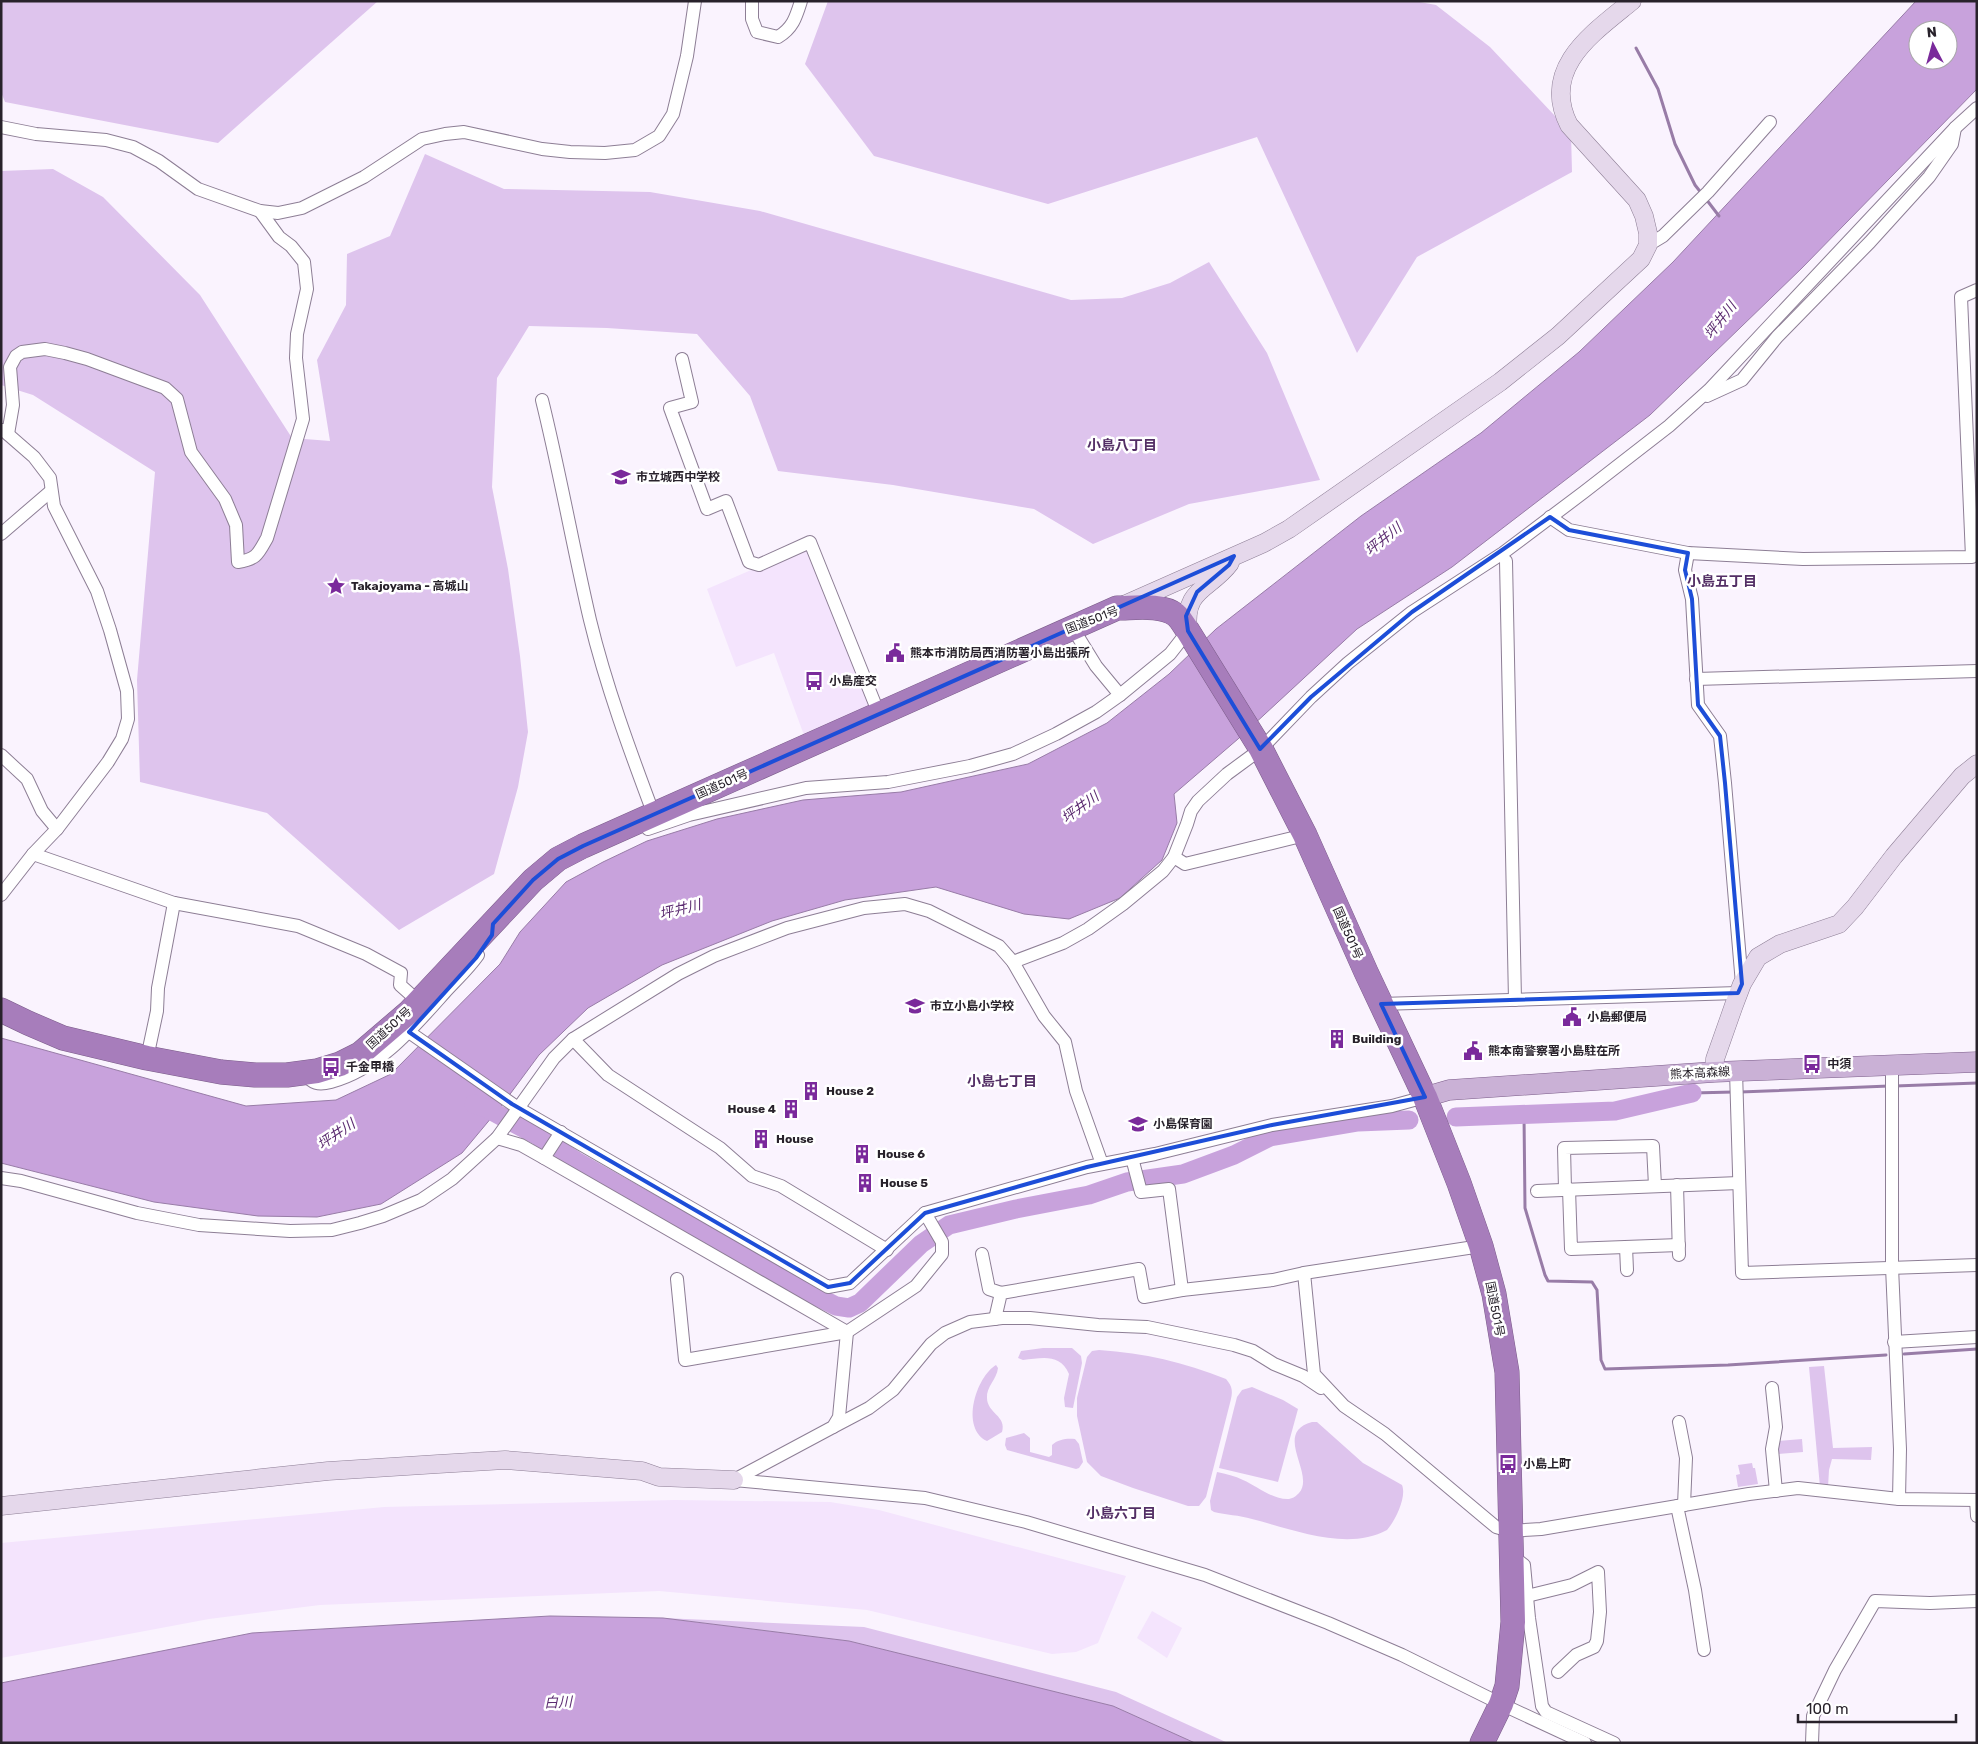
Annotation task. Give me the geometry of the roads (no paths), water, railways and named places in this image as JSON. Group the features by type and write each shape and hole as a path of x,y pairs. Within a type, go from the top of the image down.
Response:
{"highway":[{"name":"国道501号","path":"1,1010 63,1038 147,1058 221,1072 286,1075 316,1071 340,1064 360,1054 409,1012 533,880 558,859 1117,608 1157,609 1171,612 1178,616 1259,746 1306,836 1381,1004 1426,1097 1482,1246 1494,1294 1506,1372 1513,1622 1507,1686 1482,1743"}],"main road":[{"name":"熊本高森線","path":"1426,1097 1450,1090 1714,1072 1977,1062"}],"street":[{"path":"1,128 36,134 106,140 133,147 158,161 198,189 260,211 278,213 302,208 364,177 422,139 445,134 464,132 542,150 605,153 635,150 658,136 673,114 687,56 696,1"},
{"path":"752,1 752,19 757,32 778,37 793,24 801,1"},
{"path":"1117,608 1234,556 1289,529 1500,382 1558,336 1641,258 1648,245 1648,233 1644,216 1637,200 1569,125 1562,111 1560,94 1565,68 1586,41 1628,3"},
{"path":"1012,962 1063,943 1088,929 1123,904 1163,871 1174,856 1191,811 1227,774 1348,663 1442,591 1503,553 1669,426 1700,399 1955,128 1977,108"},
{"path":"1648,245 1664,236 1708,192 1770,122"},
{"path":"2,894 33,854 57,829 108,762 122,739 128,719 128,690 99,598 54,506 50,478 43,467 5,431 13,405 10,366 16,356 22,352 45,349 88,359 165,388 177,398 191,452 225,499 236,525 238,562 251,560 256,556 267,538 302,419 296,358 297,334 307,289 304,262 291,246 279,237 260,211"},
{"path":"1550,517 1569,530 1688,553 1803,558 1972,557 1961,297 1977,290"},
{"path":"682,359 692,402 670,408 707,509 726,501 750,562 759,565 810,542 879,714"},
{"path":"542,400 591,621 622,731 654,815"},
{"path":"1,534 51,491"},
{"path":"1688,553 1685,570 1692,599 1698,705 1720,736 1740,988"},
{"path":"305,1073 308,1078 321,1084 340,1079 358,1072 413,1034 476,958 492,934 493,924 508,920 555,873 573,861 669,821 689,815 806,788 888,782 970,766 1013,754 1056,734 1096,712 1170,654 1189,633 1186,616 1197,592 1229,565 1234,556"},
{"path":"1506,561 1515,1000"},
{"path":"1072,627 1096,666 1120,695"},
{"path":"1696,679 1977,671"},
{"path":"1,755 27,778 42,811 57,829"},
{"path":"1714,1072 1715,1060 1740,988 1758,957 1780,944 1839,924 1856,907 1894,856 1962,776 1977,764"},
{"path":"1174,856 1185,864 1306,836"},
{"path":"33,854 174,903 298,926 366,954 401,973 400,985 418,1002"},
{"path":"147,1058 174,903"},
{"path":"1,1178 21,1181 137,1213 199,1224 290,1231 332,1230 383,1216 420,1200 452,1179 498,1136 515,1108 554,1058 573,1039 678,974 714,956 787,928 864,908 905,904 929,911 999,946 1012,962 1044,1016 1065,1042 1076,1092 1102,1164"},
{"path":"1381,1004 1515,1000 1740,988"},
{"path":"413,1034 515,1108 561,1132 828,1287 850,1283 925,1213 1102,1164 1272,1125 1392,1106 1426,1097"},
{"path":"573,1039 608,1074 720,1148 752,1176 781,1186 887,1250"},
{"path":"1892,1065 1892,1267 1900,1449 1899,1499"},
{"path":"1736,1071 1742,1272 1977,1265"},
{"path":"544,1158 561,1132"},
{"path":"498,1136 521,1145 847,1332"},
{"path":"1655,1186 1653,1146 1564,1148 1571,1248 1626,1247 1679,1250 1677,1185"},
{"path":"1132,1158 1140,1192 1170,1190 1182,1290"},
{"path":"1537,1190 1739,1183"},
{"path":"677,1279 685,1360 847,1332 916,1286 942,1254 942,1242 925,1213"},
{"path":"982,1254 988,1289 1002,1293 1139,1269 1144,1297 1182,1290 1273,1280 1304,1273 1482,1246"},
{"path":"1626,1247 1627,1270"},
{"path":"1304,1273 1314,1374 1339,1400"},
{"path":"995,1319 1002,1293"},
{"path":"734,1480 869,1408 893,1390 931,1344 946,1333 970,1322 1030,1318 1098,1325 1147,1327 1234,1345 1253,1351 1274,1364 1303,1376 1339,1400 1426,1467 1469,1506 1496,1527 1510,1531 1541,1529 1749,1494 1798,1488 1899,1499 1976,1500 1977,1516"},
{"path":"833,1427 839,1417 847,1332"},
{"path":"1894,1342 1977,1337"},
{"path":"1772,1388 1776,1427 1772,1450 1776,1491"},
{"path":"1679,1422 1686,1458 1680,1506 1704,1650"},
{"path":"1,1506 328,1471 505,1460 642,1470 659,1478 734,1480 925,1498 1026,1522 1205,1575 1324,1621 1402,1655 1498,1709 1585,1743"},
{"path":"1510,1555 1524,1565 1542,1706 1546,1712 1614,1743"},
{"path":"1527,1596 1565,1587 1598,1572 1600,1612 1597,1641 1594,1647 1576,1655 1558,1672"},
{"path":"1812,1743 1813,1716 1835,1670 1874,1601 1930,1603 1977,1601"}],"water":[{"name":"坪井川","path":"1916,1 1977,1 1977,89 1802,268 1650,415 1452,567 1357,629 1238,739 1174,794 1177,823 1162,860 1120,898 1069,919 1024,914 936,887 845,900 772,921 662,965 588,1008 539,1055 502,1105 462,1153 381,1204 317,1217 258,1216 154,1202 1,1163 1,1038 246,1106 336,1100 391,1074 500,964 520,932 566,882 603,862 647,841 717,819 803,800 901,792 1028,764 1107,723 1169,674 1216,629 1361,516 1481,433 1579,352 1673,262"},
{"name":"白川","path":"550,1616 663,1618 849,1641 1113,1706 1195,1743 1,1743 1,1683 252,1633"}],"waterway":[{"path":"1636,48 1658,89 1675,144 1695,185 1702,194"},
{"path":"1706,199 1719,216"},
{"path":"1895,1086 1977,1083"},
{"path":"1740,1092 1889,1086"},
{"path":"1692,1093 1734,1092"},
{"path":"1456,1117 1615,1111 1692,1093"},
{"path":"474,1104 486,1108 538,1136 576,1161 808,1292 836,1306 849,1308 860,1303 921,1244 949,1225 1016,1209 1089,1195 1127,1182 1183,1174 1234,1155 1270,1137 1358,1122 1409,1120"},
{"path":"1524,1115 1525,1208 1545,1275 1548,1281 1592,1282 1597,1290 1601,1360 1605,1369 1728,1365 1886,1355"},
{"path":"1904,1354 1977,1349"}],"place":[{"name":"市立城西中学校","path":"621,477"},
{"name":"Takajoyama - 高城山","path":"336,586"},
{"name":"熊本市消防局西消防署小島出張所","path":"895,653"},
{"name":"小島産交","path":"814,681"},
{"name":"市立小島小学校","path":"915,1006"},
{"name":"小島郵便局","path":"1572,1017"},
{"name":"Building","path":"1337,1039"},
{"name":"熊本南警察署小島駐在所","path":"1473,1051"},
{"name":"中須","path":"1812,1064"},
{"name":"千金甲橋","path":"331,1067"},
{"name":"House 2","path":"811,1091"},
{"name":"House 4","path":"791,1109"},
{"name":"小島保育園","path":"1138,1124"},
{"name":"House","path":"761,1139"},
{"name":"House 6","path":"862,1154"},
{"name":"House 5","path":"865,1183"},
{"name":"小島上町","path":"1508,1464"}],"district":[{"name":"小島八丁目","path":"1122,445"},
{"name":"小島五丁目","path":"1722,581"},
{"name":"小島七丁目","path":"1002,1081"},
{"name":"小島六丁目","path":"1121,1513"}]}
